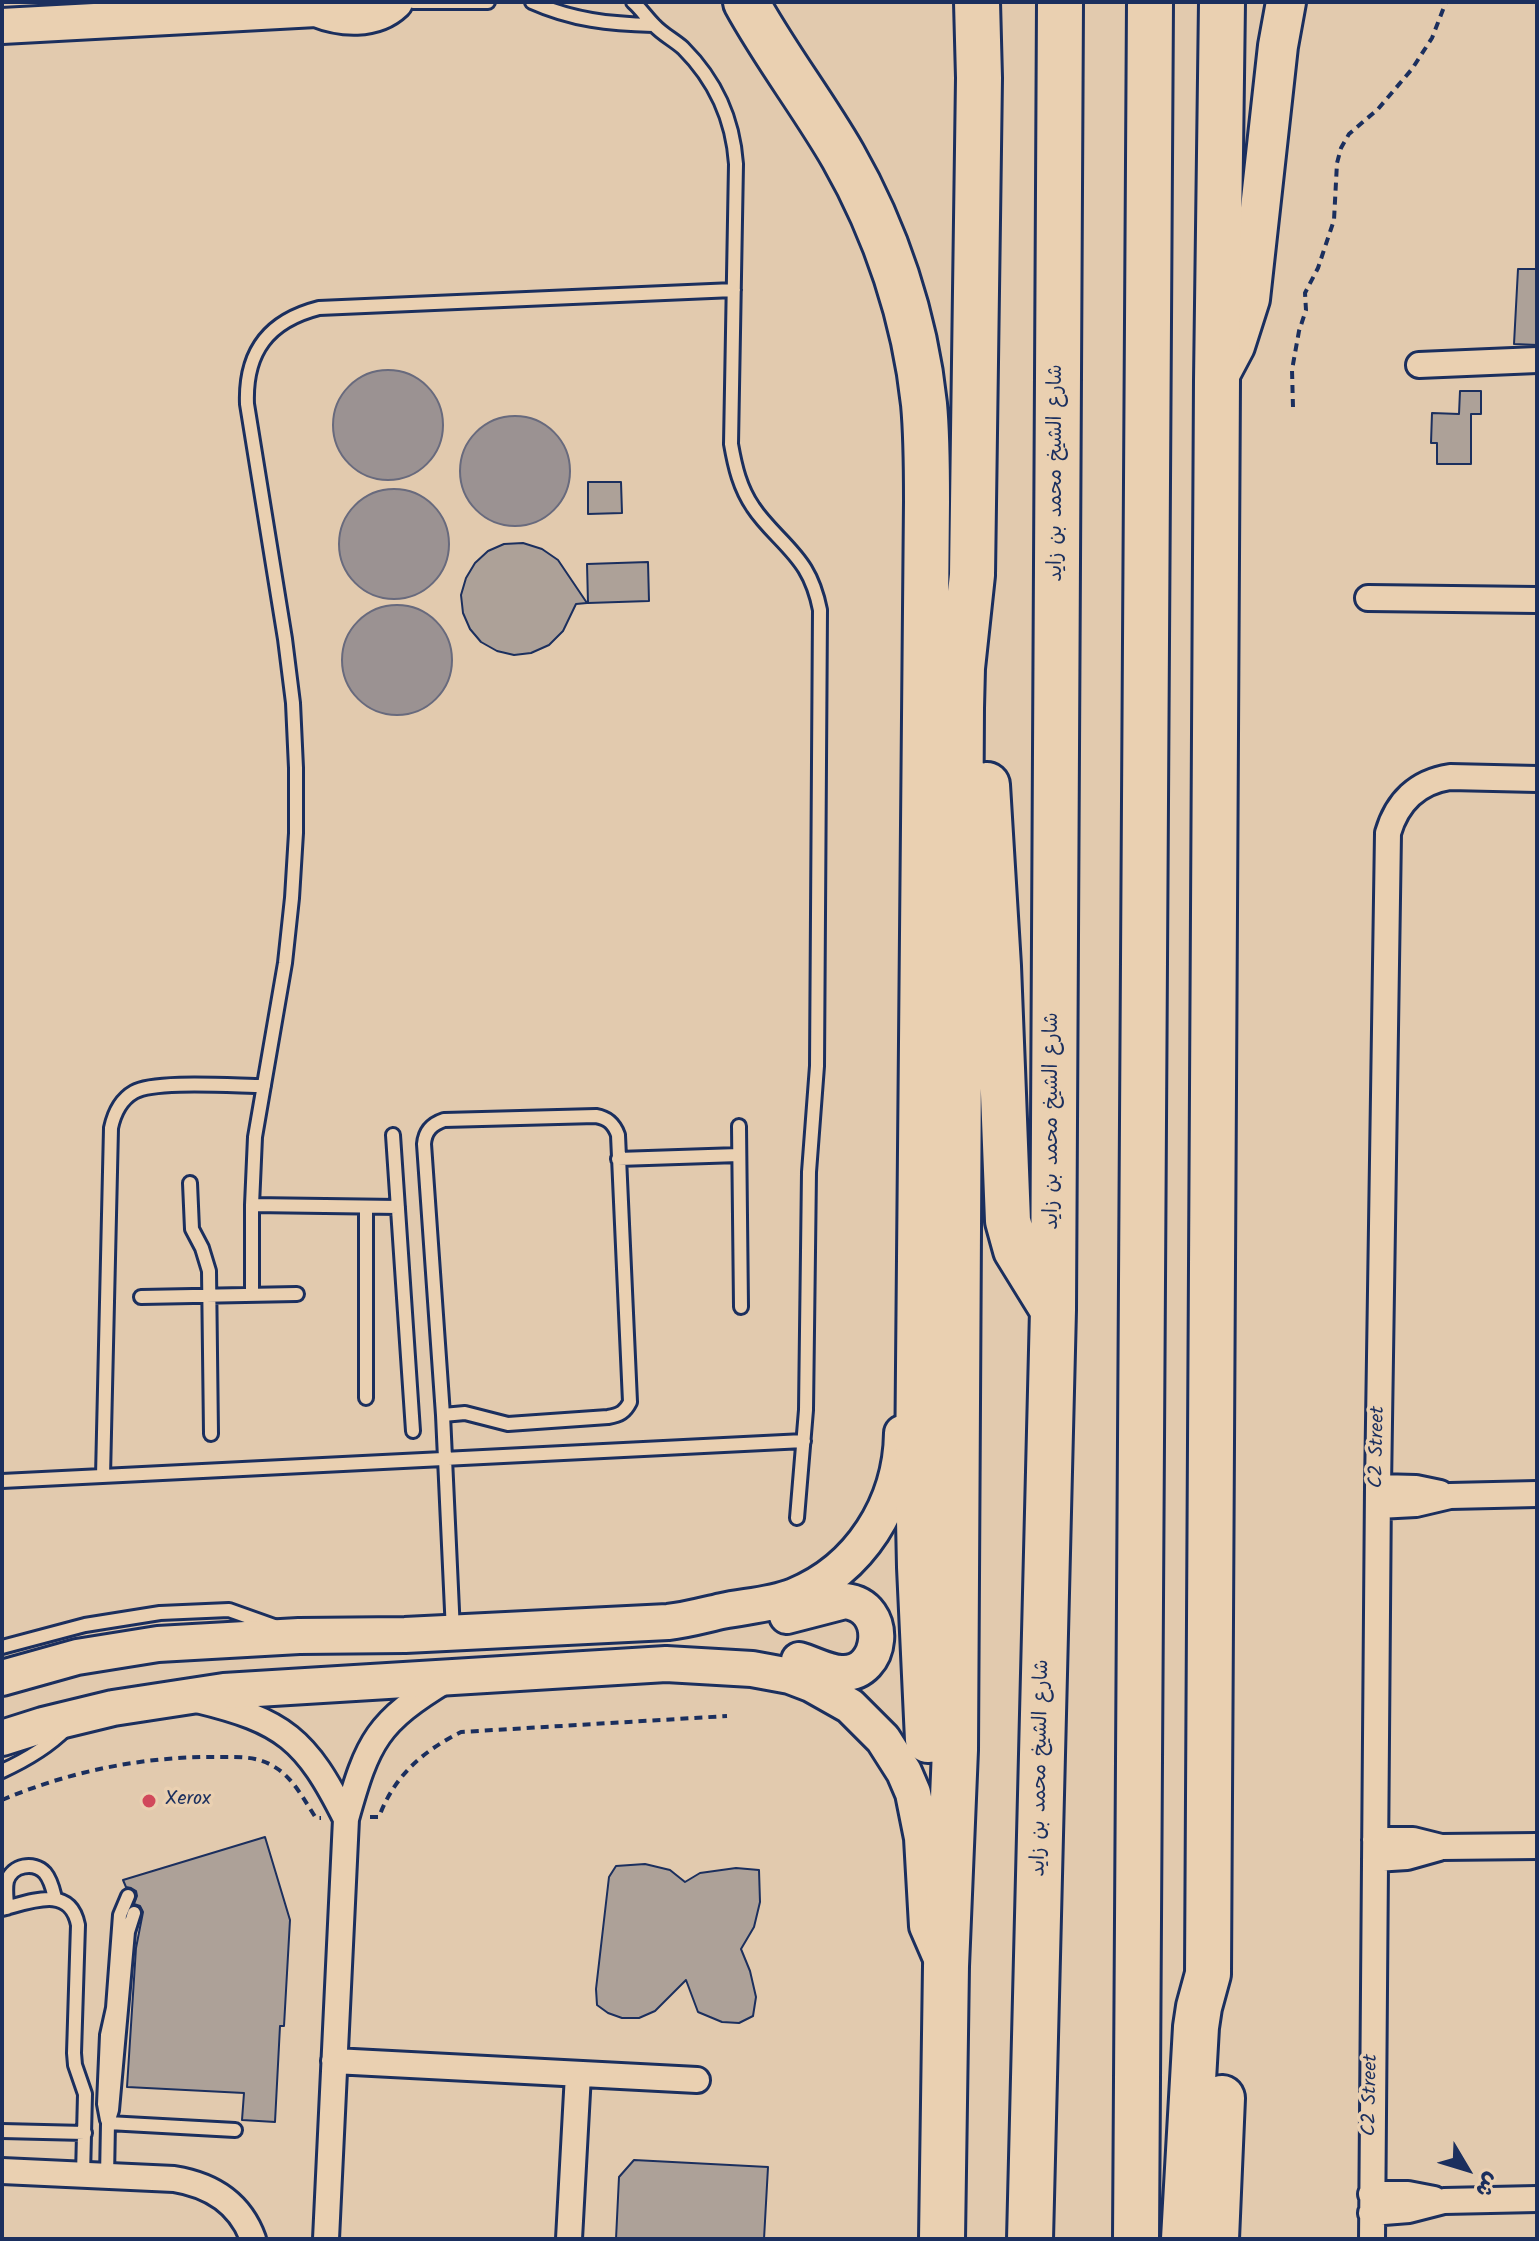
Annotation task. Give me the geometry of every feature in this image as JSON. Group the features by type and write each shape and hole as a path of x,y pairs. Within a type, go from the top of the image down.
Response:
{"highway":[{"path":"746,2 844,158 875,222 908,318 924,403 927,517 918,1473 923,1662 935,1819 949,1912"},
{"path":"977,2 979,78 972,575 998,966 1008,1221 1016,1250 1053,1310"},
{"name":"شارع الشيخ محمد بن زايد","path":"1030,2239 1053,1310 1060,2"},
{"path":"1136,2239 1150,2"},
{"path":"1184,2239 1196,2027 1208,1974 1222,2"},
{"path":"942,2239 946,1966 955,1734 961,708 972,575"},
{"path":"1208,1974 1216,1994 1224,2034 1216,2239"}],"main road":[{"path":"1217,380 1235,346 1250,299 1278,46 1286,2"}],"street":[{"path":"2,26 65,15 324,5 333,15 359,16 382,12 395,2"},
{"path":"1419,365 1537,360"},
{"path":"1368,598 1537,600"},
{"name":"C2 Street","path":"1372,2239 1378,1496 1388,833 1397,809 1405,799 1414,790 1437,779 1537,779"},
{"path":"684,1621 792,1597 829,1577 860,1549 882,1515 896,1477 901,1444 902,1360 919,1316"},
{"path":"1378,1496 1416,1504 1450,1496 1537,1494"},
{"path":"2,1678 63,1661 158,1644 761,1620 845,1601 853,1601 868,1610 877,1635 868,1661 861,1668 843,1674 802,1661 760,1655 716,1656 680,1664 224,1691 78,1716 2,1738"},
{"path":"680,1664 752,1669 790,1676 850,1706 883,1739 913,1793 922,1838 927,1926 946,1966"},
{"path":"326,2239 346,1819 359,1770 376,1737 402,1709 451,1677"},
{"path":"183,1696 245,1712 290,1738 314,1762 346,1819"},
{"path":"1375,1849 1407,1857 1441,1847 1537,1846"},
{"path":"334,2061 697,2080"},
{"path":"569,2239 578,2074"},
{"path":"2,2171 174,2179 204,2186 230,2202 243,2217 253,2239"},
{"path":"1371,2203 1409,2210 1444,2201 1537,2199"}],"lane":[{"path":"413,2 488,2"},
{"path":"532,2 591,21 653,25"},
{"path":"633,2 704,72 719,97 731,129 736,164 731,444 735,467 754,509 805,568 815,588 821,621 816,1076 809,1172 807,1379 797,1518"},
{"path":"252,1295 252,1205 257,1120 285,963 296,833 293,703 247,404 248,375 257,349 283,321 319,308 734,290"},
{"path":"103,1476 113,1118 124,1100 154,1085 264,1086"},
{"path":"443,1415 465,1413 500,1422 520,1423 618,1416 626,1410 631,1392 616,1129 602,1117 444,1120 437,1122 427,1132 424,1144 446,1459 453,1633"},
{"path":"739,1126 741,1307"},
{"path":"393,1135 413,1431"},
{"path":"618,1159 739,1155"},
{"path":"190,1183 192,1229 209,1271 211,1434"},
{"path":"252,1205 398,1207"},
{"path":"366,1207 366,1398"},
{"path":"141,1297 297,1294"},
{"path":"2,1481 804,1441"},
{"path":"2,1647 48,1633 122,1618 215,1610 240,1613 299,1636"},
{"path":"2,1771 47,1747 78,1716"},
{"path":"55,1898 45,1873 27,1866 15,1870 8,1880 5,1909 55,1898 73,1910 78,1925 74,2053 85,2094 85,2133 95,2176"},
{"path":"108,2123 104,2104 107,2035 113,2008 120,1915 128,1896"},
{"path":"95,2176 112,2110 128,1932 134,1913"},
{"path":"108,2123 235,2130"},
{"path":"2,2131 85,2133"}],"path":[{"path":"1293,407 1292,370 1306,310 1305,293 1318,268 1334,220 1337,163 1341,148 1349,134 1378,109 1412,69 1432,38 1446,2"}],"shaded area":[{"path":"388,370 409,374 427,386 439,404 443,425 439,446 427,464 409,476 388,480 367,476 349,464 337,446 333,425 337,404 349,386 367,374"},
{"path":"515,416 536,420 554,432 566,450 570,471 566,492 554,510 536,522 515,526 494,522 476,510 464,492 460,471 464,450 476,432 494,420"},
{"path":"394,489 415,493 433,505 445,523 449,544 445,565 433,583 415,595 394,599 373,595 355,583 343,565 339,544 343,523 355,505 373,493"},
{"path":"397,605 418,609 436,621 448,639 452,660 448,681 436,699 418,711 397,715 376,711 358,699 346,681 342,660 346,639 358,621 376,609"}],"building":[{"path":"1518,269 1537,269 1537,345 1514,344"},
{"path":"1460,391 1481,391 1481,414 1471,414 1471,464 1437,464 1437,443 1431,443 1432,413 1459,414"},
{"path":"588,482 621,482 622,513 588,514"},
{"path":"523,543 542,549 558,560 587,603 576,604 563,631 549,645 531,653 514,655 497,651 481,642 470,629 463,613 461,595 475,563 488,551 504,544"},
{"path":"648,562 649,601 588,603 587,564"},
{"name":"Xerox","path":"265,1837 290,1920 275,2122 242,2120 244,2093 127,2087 136,1948 143,1912 140,1906 134,1904 136,1891 126,1887 123,1880"},
{"path":"645,1864 670,1870 685,1882 700,1873 736,1868 759,1870 760,1902 754,1927 741,1949 756,1997 753,2016 739,2023 722,2022 698,2012 686,1980 655,2011 639,2018 622,2018 597,2005 596,1989 609,1877 616,1866"},
{"path":"634,2160 768,2167 764,2239 616,2239 619,2177"}],"place":[{"name":"Xerox","path":"149,1801"}]}
